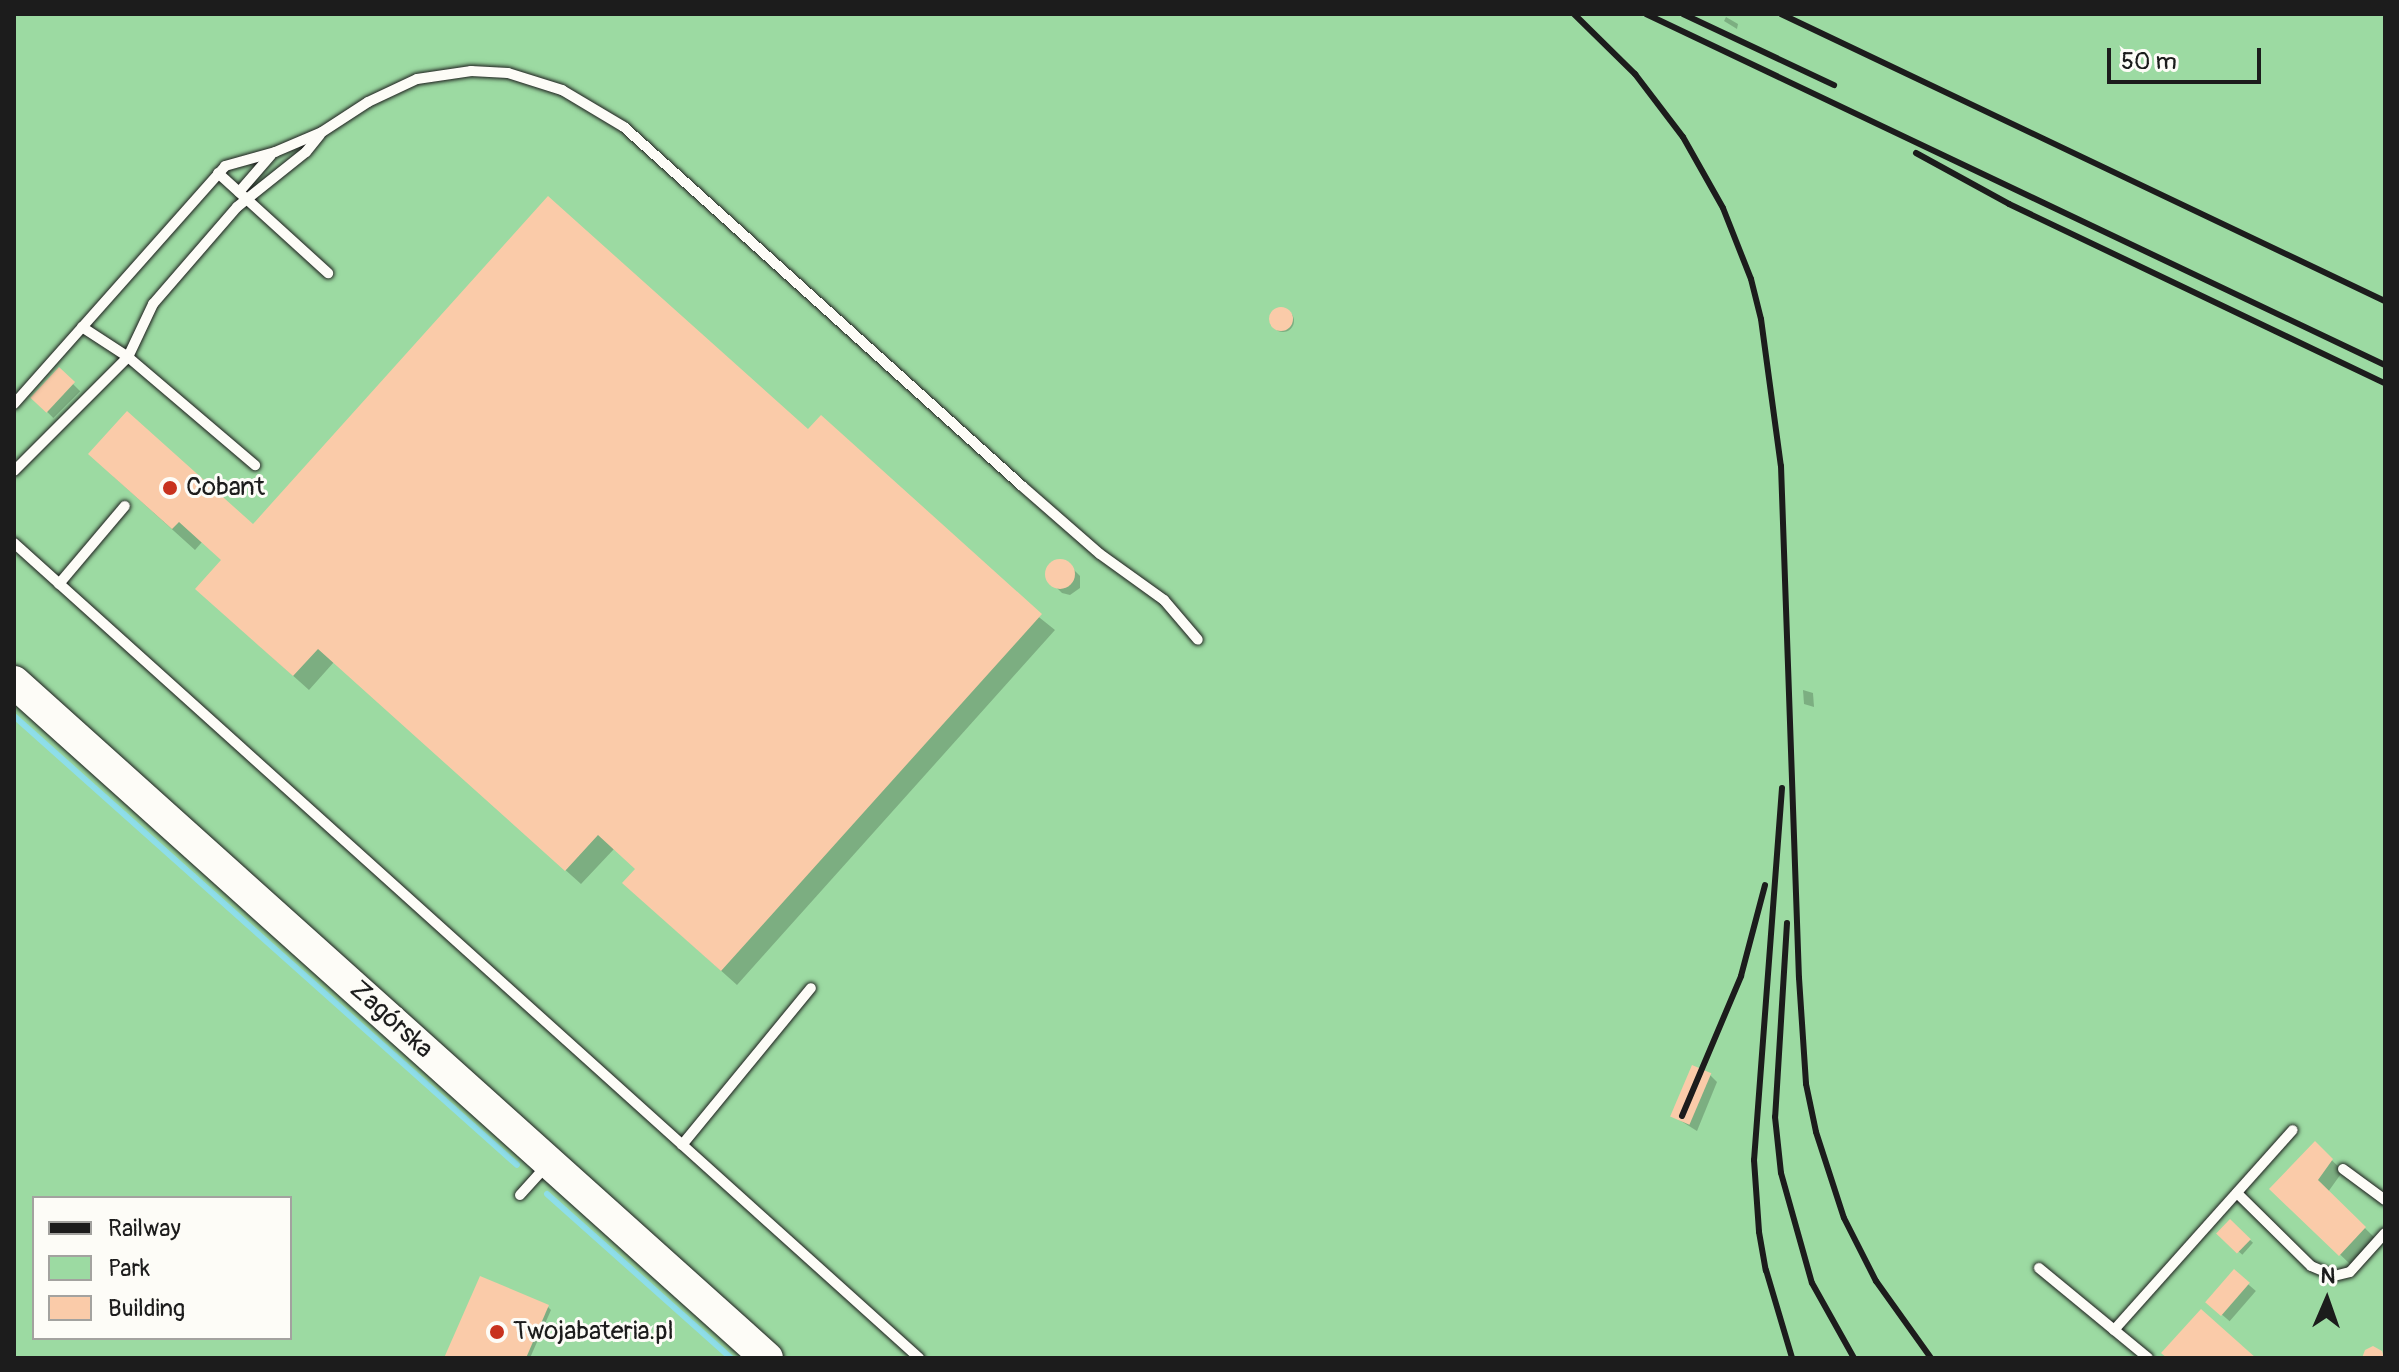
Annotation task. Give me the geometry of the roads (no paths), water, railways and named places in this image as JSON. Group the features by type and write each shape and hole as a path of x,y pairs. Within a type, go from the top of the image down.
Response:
{"highway":[{"name":"Zagórska","path":"14,682 767,1358"}],"lane":[{"path":"14,404 225,166 275,152 322,132 401,85 453,72 508,73 545,83 593,106 639,140 1089,545 1164,600 1198,640"},
{"path":"243,196 306,152 322,132"},
{"path":"14,471 128,357 153,304 243,196 275,152"},
{"path":"218,173 328,273"},
{"path":"82,327 128,357 255,465"},
{"path":"59,584 125,506"},
{"path":"14,543 919,1358"},
{"path":"682,1145 811,988"},
{"path":"2114,1330 2293,1130"},
{"path":"520,1195 549,1162"},
{"path":"2343,1169 2385,1200"},
{"path":"2237,1193 2311,1266 2334,1276 2350,1272 2385,1233"},
{"path":"2039,1268 2148,1358"}],"waterway":[{"path":"14,716 517,1165"},
{"path":"547,1194 731,1358"}],"railway":[{"path":"1574,14 1635,74 1683,137 1723,208 1751,279 1761,319 1781,466 1799,978 1806,1084 1816,1132 1844,1218 1876,1281 1931,1358"},
{"path":"1646,14 2385,365"},
{"path":"1683,14 1834,85"},
{"path":"1781,14 2385,301"},
{"path":"1916,153 2009,204 2385,383"},
{"path":"1782,788 1754,1160 1759,1232 1766,1270 1792,1358"},
{"path":"1682,1116 1741,976 1765,885"},
{"path":"1787,923 1775,1117 1781,1173 1812,1283 1854,1358"}],"place":[{"name":"Cobant","path":"170,488"},
{"name":"Twojabateria.pl","path":"497,1332"}]}
